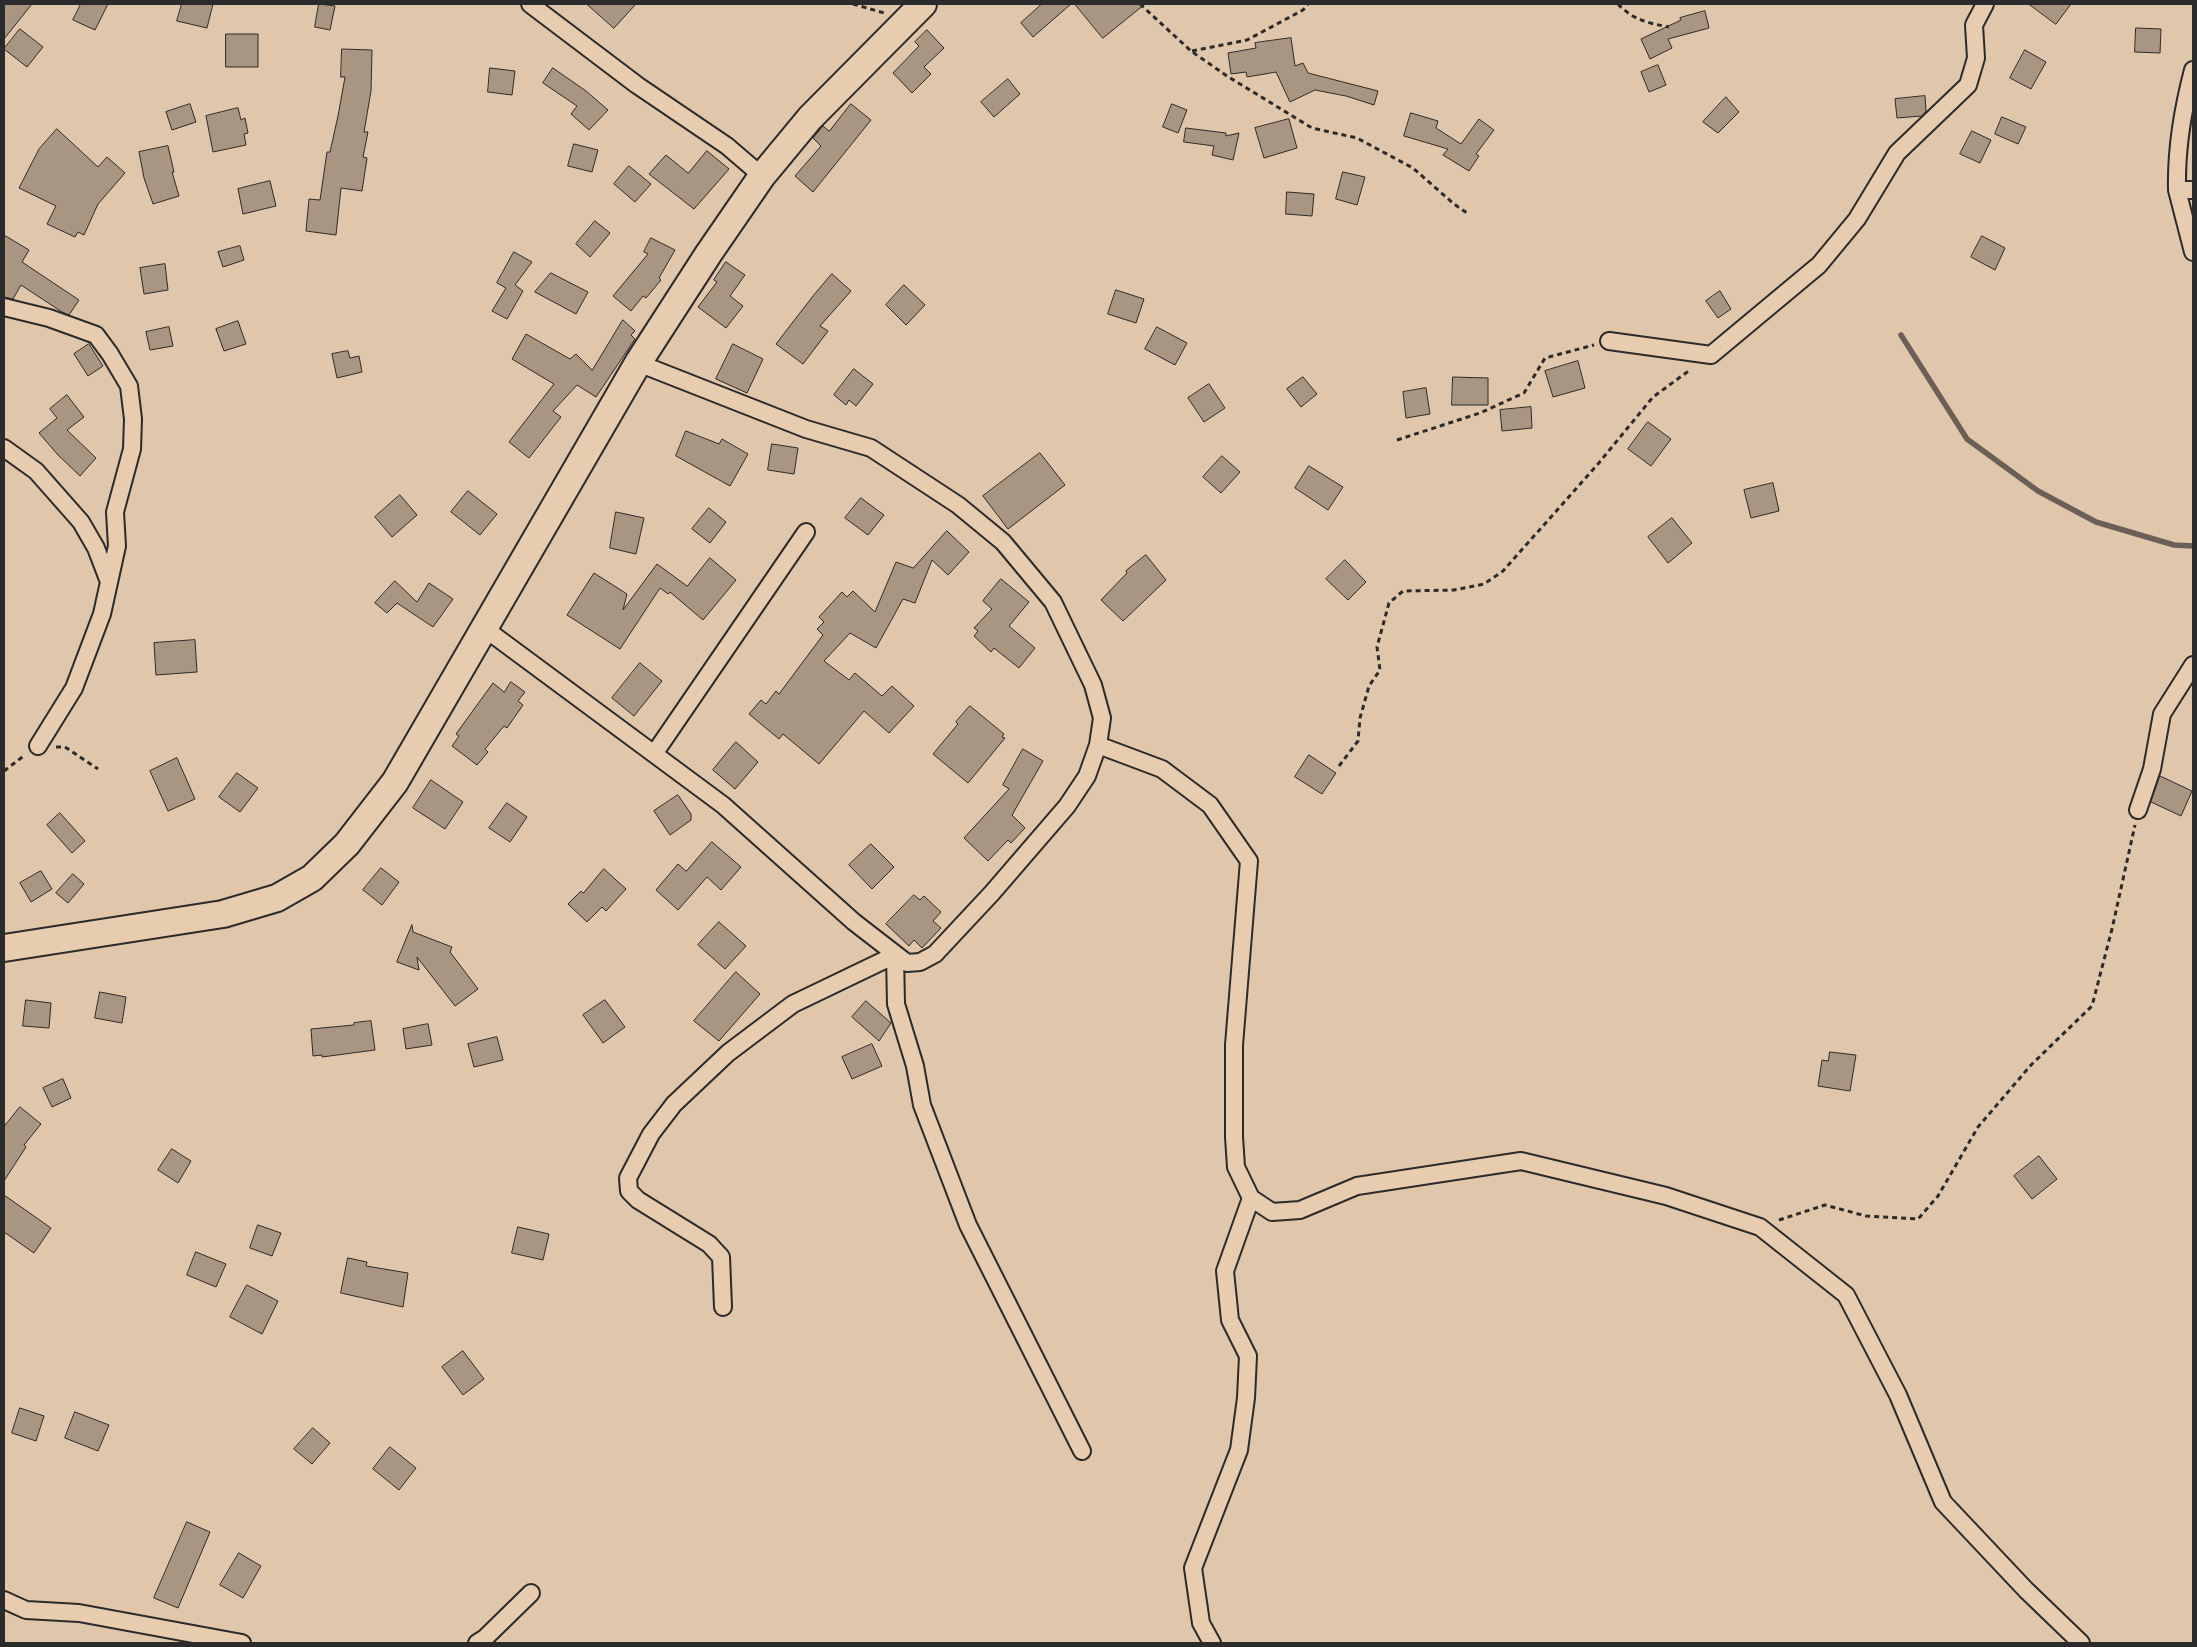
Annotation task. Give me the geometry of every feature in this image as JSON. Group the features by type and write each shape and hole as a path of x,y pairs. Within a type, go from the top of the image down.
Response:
{"main road":[{"path":"4,948 223,914 277,898 312,878 347,844 395,782 638,362 709,253 762,176 810,118 914,12"}],"street":[{"path":"530,4 638,85 727,146 762,176"},
{"path":"1609,341 1711,355 1819,266 1857,219 1897,154 1968,85 1976,58 1974,25 1985,4"},
{"path":"2193,70 2185,102 2176,167 2177,190 2193,252"},
{"path":"2177,190 2193,190"},
{"path":"4,307 49,318 96,335 129,386 133,419 132,449 115,512 117,546 102,614 74,688 38,746"},
{"path":"484,628 723,805 854,922 906,963 914,964 935,954 992,893 1067,806 1086,776 1098,745 1102,718 1093,685 1053,602 1003,542 958,505 871,448 806,429 638,362"},
{"path":"4,448 36,471 81,522 96,548 109,582"},
{"path":"654,754 806,532"},
{"path":"2138,810 2152,769 2162,714 2193,665"},
{"path":"1098,745 1162,769 1210,805 1250,861 1234,1044 1234,1137 1236,1166 1251,1198 1272,1212 1300,1210 1358,1186 1520,1161 1666,1196 1760,1227 1846,1295 1898,1394 1943,1502 2026,1590 2081,1643"},
{"path":"723,1307 721,1257 709,1244 638,1200 629,1191 628,1178 651,1134 674,1104 728,1053 792,1004 895,955"},
{"path":"895,955 896,1004 915,1066 922,1105 968,1225 1082,1451"},
{"path":"1212,1643 1201,1624 1193,1568 1239,1450 1246,1398 1248,1356 1230,1320 1225,1271 1251,1198"},
{"path":"477,1643 485,1638 531,1593"},
{"path":"4,1600 26,1610 79,1613 242,1643"}],"path":[{"path":"853,4 914,12"},
{"path":"1140,4 1191,51 1227,76 1312,128 1357,138 1413,168 1467,213"},
{"path":"1191,51 1247,40 1303,10 1308,4"},
{"path":"1618,4 1628,14 1640,21 1669,27"},
{"path":"1397,440 1480,413 1524,393 1545,358 1609,341"},
{"path":"1339,766 1358,741 1360,718 1370,686 1380,670 1377,647 1389,603 1403,591 1454,590 1484,584 1504,571 1598,464 1653,397 1711,355"},
{"path":"1760,1227 1825,1205 1866,1216 1918,1219 1938,1196 1978,1127 2032,1066 2092,1006 2112,929 2138,810"}],"building":[{"path":"4,4 32,4 4,39"},
{"path":"81,4 108,4 95,30 73,20"},
{"path":"182,4 213,4 207,28 177,21"},
{"path":"319,4 335,6 330,30 315,27"},
{"path":"587,4 636,4 614,28"},
{"path":"1042,4 1071,4 1033,37 1021,23"},
{"path":"1075,4 1145,4 1103,38"},
{"path":"2029,4 2071,4 2056,24"},
{"path":"1705,11 1709,28 1668,39 1672,48 1650,59 1641,39 1681,20 1680,18"},
{"path":"2136,28 2161,29 2160,53 2135,52"},
{"path":"20,29 43,47 27,67 4,49"},
{"path":"927,30 944,48 924,67 931,74 912,93 893,73 919,46 915,42"},
{"path":"226,34 258,34 258,67 226,67"},
{"path":"1291,38 1295,66 1303,63 1308,73 1378,91 1374,105 1346,96 1315,90 1290,102 1276,72 1247,77 1246,72 1231,74 1228,53 1256,48 1255,43"},
{"path":"342,49 372,50 371,91 364,132 368,132 363,157 367,158 362,191 341,188 336,235 306,231 309,199 320,200 327,152 330,152 338,116 345,77 341,77"},
{"path":"2025,50 2046,62 2031,89 2010,78"},
{"path":"1658,65 1666,85 1649,92 1641,72"},
{"path":"490,68 515,71 512,95 488,92"},
{"path":"553,68 586,91 608,110 589,130 571,114 577,106 543,83"},
{"path":"1008,79 1020,94 994,117 981,102"},
{"path":"1925,96 1926,111 1922,116 1897,118 1895,99"},
{"path":"1726,97 1739,112 1718,133 1703,122"},
{"path":"190,104 196,122 172,130 166,112"},
{"path":"851,104 871,120 813,192 795,176 821,146 813,138 823,126 829,131"},
{"path":"1172,104 1187,110 1178,133 1163,127"},
{"path":"238,108 241,120 245,118 248,133 244,134 246,145 213,152 206,116"},
{"path":"1411,113 1438,121 1436,128 1461,144 1479,119 1494,130 1476,154 1479,156 1469,171 1443,155 1448,149 1404,136"},
{"path":"2002,117 2026,127 2018,144 1995,134"},
{"path":"1289,119 1297,148 1264,158 1255,128"},
{"path":"1186,128 1226,133 1226,136 1239,133 1233,160 1212,155 1214,146 1184,142"},
{"path":"57,129 98,167 107,157 125,173 98,204 84,235 78,232 75,237 47,224 56,206 19,188 39,149"},
{"path":"1972,131 1991,140 1980,163 1960,154"},
{"path":"574,144 598,150 592,172 568,166"},
{"path":"168,146 174,172 172,172 179,196 153,204 144,178 139,152"},
{"path":"707,151 729,169 694,209 649,174 666,155 688,173"},
{"path":"629,166 651,184 635,202 614,184"},
{"path":"1343,172 1365,177 1357,205 1336,199"},
{"path":"270,181 276,206 243,214 238,189"},
{"path":"1287,192 1314,194 1312,216 1286,214"},
{"path":"595,221 610,233 590,257 576,244"},
{"path":"4,235 29,250 22,262 79,300 69,315 21,285 13,299 4,297"},
{"path":"1982,236 2005,248 1995,270 1971,257"},
{"path":"651,238 675,250 659,278 661,280 646,298 643,296 631,311 613,296 648,254 644,252"},
{"path":"240,246 244,260 223,267 218,252"},
{"path":"514,252 532,262 515,285 523,291 507,319 492,311 506,288 497,283"},
{"path":"726,262 745,275 730,296 743,306 726,328 698,307 717,282 714,280"},
{"path":"165,264 168,290 144,294 140,268"},
{"path":"551,273 588,292 576,314 535,292"},
{"path":"832,274 851,291 820,326 828,331 803,364 776,344"},
{"path":"904,285 925,305 906,325 886,305"},
{"path":"1116,290 1144,299 1136,323 1108,314"},
{"path":"1720,291 1731,309 1718,318 1706,301"},
{"path":"623,320 635,331 631,335 635,339 596,397 577,385 553,411 561,417 529,458 509,442 554,384 512,359 526,334 570,359 576,354 592,370"},
{"path":"238,321 246,344 224,351 216,329"},
{"path":"169,327 173,346 150,350 146,332"},
{"path":"1157,327 1187,343 1175,365 1145,349"},
{"path":"89,344 103,366 88,376 74,354"},
{"path":"733,344 763,359 747,393 716,379"},
{"path":"348,351 350,358 359,356 362,372 337,378 332,354"},
{"path":"1578,361 1585,388 1553,397 1545,371"},
{"path":"854,369 873,384 856,406 849,400 846,405 834,395"},
{"path":"1303,377 1317,394 1301,407 1287,389"},
{"path":"1453,377 1488,378 1488,405 1452,405"},
{"path":"1209,384 1225,408 1204,422 1188,398"},
{"path":"1426,388 1430,414 1406,418 1403,392"},
{"path":"67,395 84,417 67,430 96,458 80,476 39,433 57,418 50,409"},
{"path":"1531,407 1532,428 1502,431 1500,410"},
{"path":"1648,422 1671,439 1651,466 1628,449"},
{"path":"686,431 719,444 722,439 748,454 730,486 676,456"},
{"path":"772,444 798,448 794,474 768,470"},
{"path":"1040,453 1065,485 1008,529 983,496"},
{"path":"1222,456 1240,472 1221,493 1203,477"},
{"path":"1309,466 1343,487 1328,510 1295,488"},
{"path":"1773,483 1779,511 1751,518 1744,490"},
{"path":"468,491 497,514 480,535 451,512"},
{"path":"400,495 417,515 392,537 375,517"},
{"path":"861,498 884,515 868,535 845,518"},
{"path":"709,508 726,522 710,543 692,529"},
{"path":"616,512 644,518 636,554 610,548"},
{"path":"1672,518 1692,543 1668,563 1648,537"},
{"path":"947,531 969,552 948,575 932,560 915,603 903,599 876,648 850,633 824,661 849,680 855,673 882,696 892,686 914,706 889,733 864,711 819,764 783,734 779,739 749,714 761,700 766,704 776,691 779,694 823,635 817,629 824,622 819,617 842,592 847,597 853,591 875,612 896,562 913,568"},
{"path":"1146,555 1166,580 1123,621 1101,600 1127,573 1126,571"},
{"path":"710,558 736,580 703,620 670,592 668,594 660,588 620,649 567,615 594,573 627,594 623,610 657,564 687,586"},
{"path":"1345,560 1366,582 1348,600 1326,579"},
{"path":"1001,579 1029,602 1009,626 1035,648 1019,668 994,648 991,652 974,636 978,631 974,628 992,609 983,601"},
{"path":"395,581 417,602 429,583 453,599 433,627 397,603 387,613 375,603"},
{"path":"195,640 197,672 156,675 154,643"},
{"path":"640,663 662,681 634,716 612,698"},
{"path":"511,682 525,692 518,701 523,705 507,728 504,726 485,749 488,752 477,765 452,746 459,736 456,734 493,683 504,692"},
{"path":"970,706 1004,734 1002,737 1005,738 968,783 933,754"},
{"path":"736,742 758,762 735,789 713,770"},
{"path":"1023,749 1043,761 1012,815 1025,828 1011,843 1008,840 988,861 964,838 1009,789 1003,785"},
{"path":"1309,755 1336,773 1322,794 1295,777"},
{"path":"177,758 195,799 168,811 150,771"},
{"path":"237,773 258,788 240,812 219,797"},
{"path":"2160,776 2192,791 2181,816 2151,802"},
{"path":"431,780 463,802 445,829 413,808"},
{"path":"678,795 691,814 691,820 670,835 654,811"},
{"path":"507,803 527,817 510,842 489,828"},
{"path":"60,813 85,841 72,853 47,825"},
{"path":"712,842 741,867 721,890 707,877 678,910 656,890 678,864 686,871"},
{"path":"871,844 894,867 872,889 849,865"},
{"path":"381,868 399,882 382,905 363,890"},
{"path":"604,869 626,889 606,911 602,907 587,922 568,904 581,891 583,893"},
{"path":"41,871 52,889 31,902 20,883"},
{"path":"73,874 84,884 68,903 56,893"},
{"path":"914,895 920,900 924,896 941,912 933,921 941,928 922,948 914,940 909,946 886,924"},
{"path":"719,922 746,946 725,969 698,945"},
{"path":"412,925 413,932 452,947 450,952 478,989 455,1006 417,957 419,970 397,962"},
{"path":"736,972 760,994 719,1041 694,1021"},
{"path":"100,992 126,997 122,1023 95,1018"},
{"path":"26,1000 51,1003 49,1028 23,1026"},
{"path":"605,1000 625,1027 603,1043 583,1015"},
{"path":"866,1001 891,1023 879,1041 852,1017"},
{"path":"371,1021 375,1050 322,1057 322,1055 313,1056 311,1029 354,1025 354,1023"},
{"path":"428,1024 432,1045 406,1049 403,1029"},
{"path":"497,1037 503,1060 474,1067 468,1044"},
{"path":"872,1044 882,1066 852,1079 842,1057"},
{"path":"1830,1052 1856,1055 1850,1091 1818,1086 1822,1060 1828,1061"},
{"path":"63,1079 71,1098 52,1107 43,1088"},
{"path":"20,1107 41,1124 24,1145 26,1147 4,1181 4,1127"},
{"path":"172,1149 191,1161 178,1183 158,1170"},
{"path":"2039,1156 2057,1179 2032,1199 2014,1176"},
{"path":"4,1195 51,1228 34,1253 4,1232"},
{"path":"258,1225 281,1233 272,1256 250,1248"},
{"path":"518,1227 549,1234 543,1260 512,1253"},
{"path":"196,1252 226,1264 216,1287 187,1275"},
{"path":"348,1258 367,1262 366,1266 408,1273 403,1307 341,1293"},
{"path":"247,1285 278,1301 262,1334 230,1317"},
{"path":"463,1351 484,1379 463,1395 442,1367"},
{"path":"20,1408 44,1416 36,1441 12,1433"},
{"path":"75,1412 109,1425 98,1451 65,1438"},
{"path":"313,1428 330,1443 312,1464 294,1449"},
{"path":"390,1447 416,1468 399,1490 373,1469"},
{"path":"187,1522 210,1532 178,1608 154,1598"},
{"path":"239,1553 261,1566 243,1598 220,1585"}],"waterway":[{"path":"1901,335 1967,439 2038,491 2096,522 2174,545 2193,546"}]}
